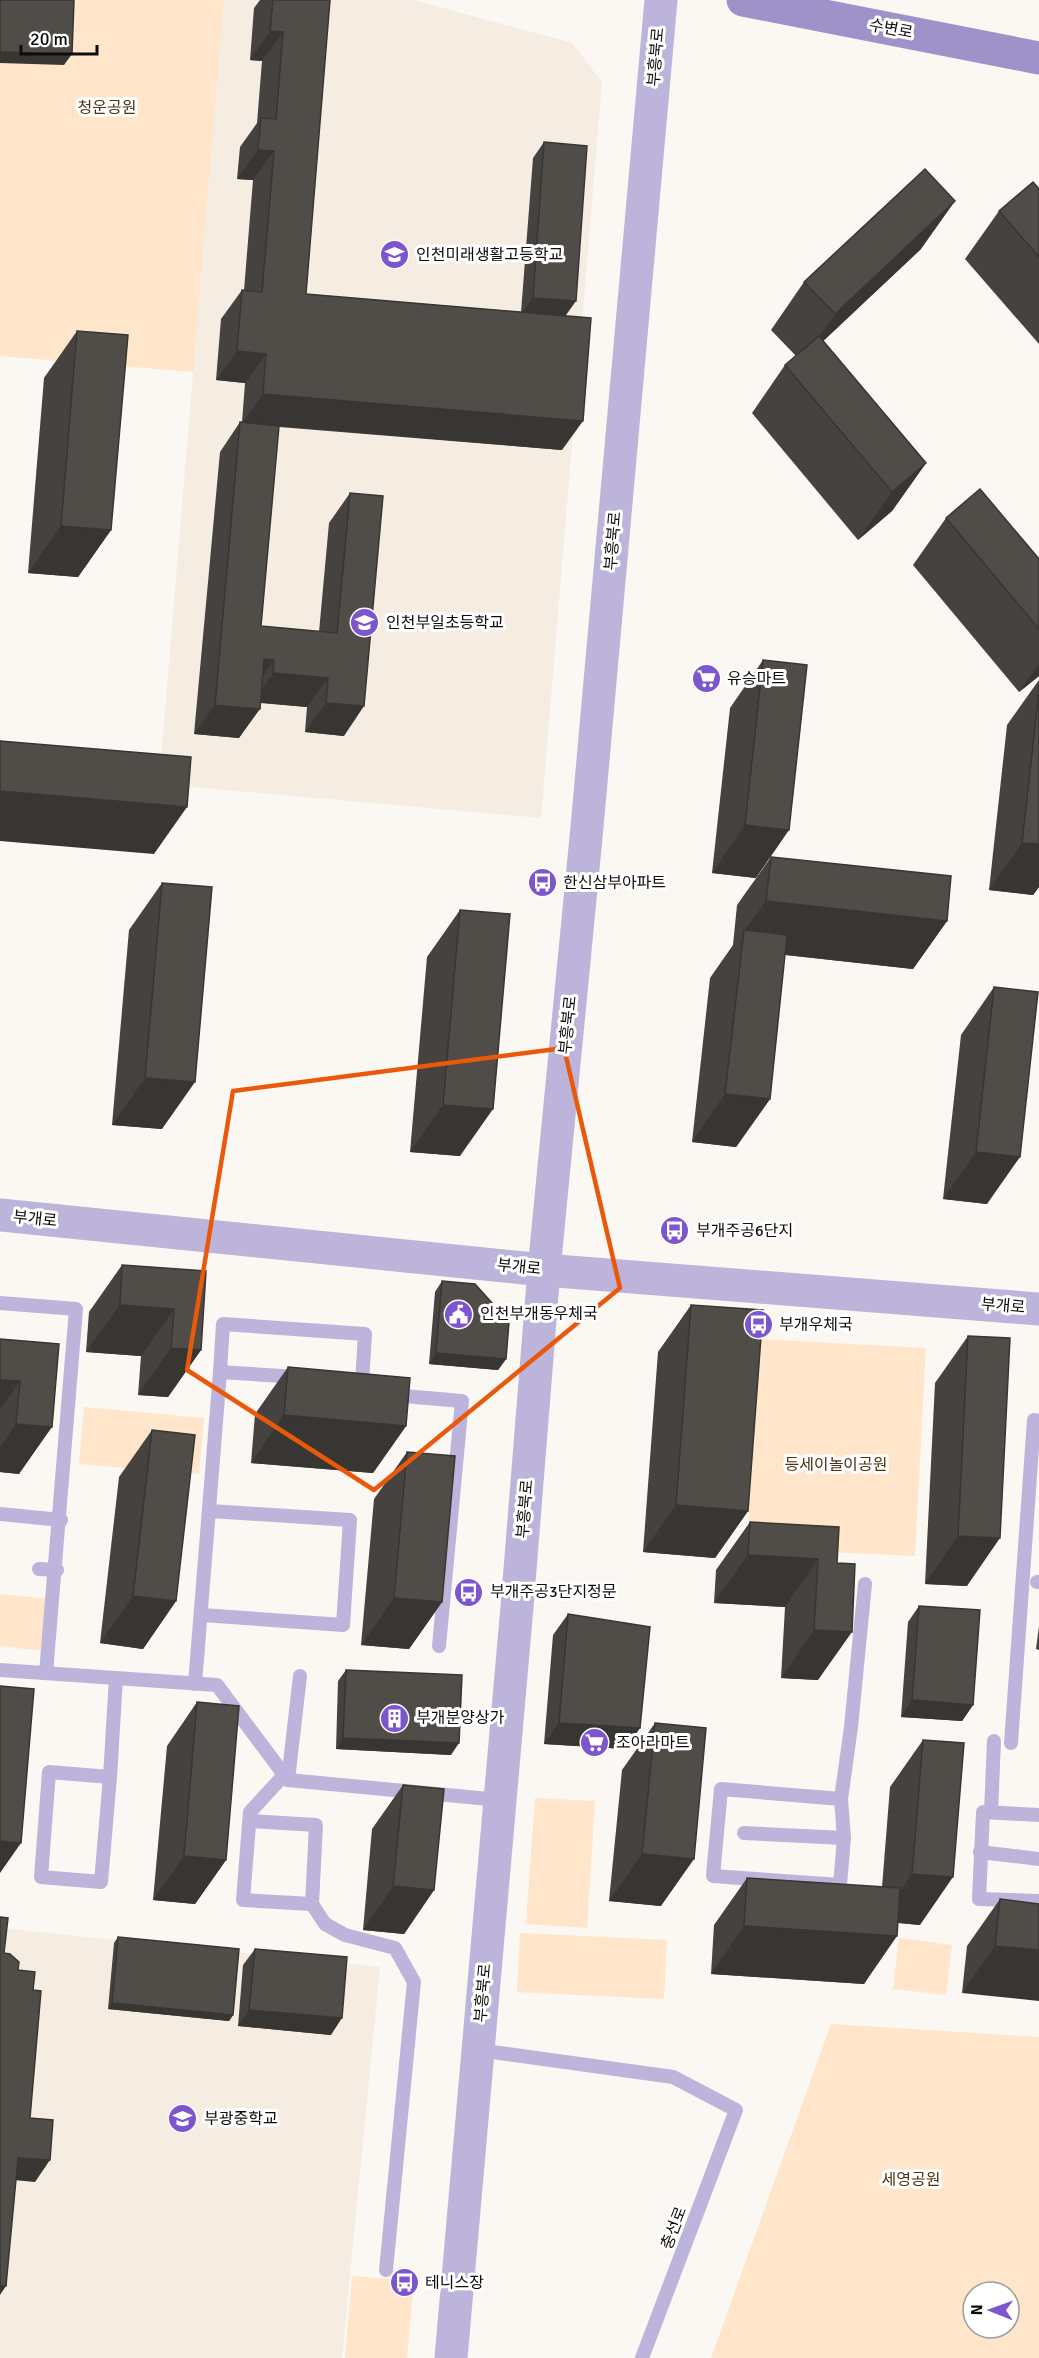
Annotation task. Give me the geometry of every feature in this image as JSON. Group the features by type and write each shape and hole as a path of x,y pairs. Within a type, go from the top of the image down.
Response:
{"main road":[{"name":"수변로","path":"743,0 1039,58"}],"street":[{"name":"부흥북로","path":"451,2358 544,1270 587,826 661,0"},
{"name":"부개로","path":"0,1215 544,1270 1039,1309"}],"lane":[{"path":"0,1303 76,1309 57,1570 46,1673"},
{"path":"195,1684 224,1324 365,1334 356,1382 387,1394 462,1401 439,1646"},
{"path":"54,1346 75,1347"},
{"path":"220,1372 315,1379"},
{"path":"1011,1743 1032,1554 1034,1420 1039,1421"},
{"path":"202,1615 343,1625 350,1520 210,1511"},
{"path":"0,1514 61,1520"},
{"path":"39,1569 57,1570"},
{"path":"841,1799 721,1789 713,1876 840,1885 844,1838 841,1799 851,1727 865,1584"},
{"path":"0,1670 217,1685 286,1778 500,1800"},
{"path":"300,1676 286,1778 250,1812 243,1900 312,1904"},
{"path":"110,1777 49,1772 41,1877 101,1882 110,1777 116,1678"},
{"path":"992,1812 994,1741"},
{"path":"1039,1815 982,1812 979,1899 1039,1901"},
{"path":"249,1821 316,1825 312,1904 325,1924 345,1935 395,1948 414,1982 386,2270"},
{"path":"744,1833 844,1838"},
{"path":"980,1852 1039,1859"},
{"name":"충선로","path":"478,2050 673,2077 736,2110 642,2358"}],"highlighted area":[{"path":"564,1048 620,1288 374,1490 187,1370 233,1091"}],"shaded area":[{"path":"224,0 414,0 572,43 602,82 541,818 159,784"},
{"name":"부광중학교","path":"0,1928 380,1967 342,2358 0,2358"}],"green space":[{"name":"청운공원","path":"0,0 224,0 193,372 0,356"},
{"name":"등세이놀이공원","path":"758,1339 926,1348 915,1556 747,1548"},
{"path":"84,1407 204,1418 199,1474 79,1464"},
{"path":"0,1594 49,1599 43,1651 0,1646"},
{"path":"535,1798 595,1801 587,1928 526,1924"},
{"path":"520,1933 667,1940 664,1999 517,1992"},
{"path":"899,1938 952,1945 946,1995 893,1989"},
{"name":"세영공원","path":"831,2024 1039,2037 1039,2358 711,2358"},
{"path":"352,2276 414,2281 407,2358 345,2358"}],"building":[{"path":"0,0 74,0 72,54 0,52"},
{"path":"273,0 330,0 306,294 591,318 583,421 263,394 266,354 237,351 242,290 262,292 274,151 258,150 261,118 276,119 283,32 270,31"},
{"path":"544,142 587,146 576,301 533,298"},
{"path":"925,169 955,201 835,314 804,282"},
{"path":"1033,182 1039,189 1039,257 999,211"},
{"path":"77,331 128,335 111,530 61,526"},
{"path":"819,336 926,463 892,492 785,365"},
{"path":"240,422 279,426 261,626 337,633 350,493 383,496 364,706 326,703 328,678 273,673 274,660 264,659 260,709 215,705"},
{"path":"980,489 1039,559 1039,629 946,518"},
{"path":"763,660 807,665 789,830 745,825"},
{"path":"1039,691 1039,844 1022,843"},
{"path":"0,741 191,757 187,807 0,791"},
{"path":"771,857 951,876 947,921 766,901"},
{"path":"162,883 212,887 195,1082 145,1078"},
{"path":"460,910 510,914 493,1109 443,1105"},
{"path":"744,930 787,935 770,1099 725,1094"},
{"path":"994,987 1038,992 1020,1157 976,1152"},
{"path":"122,1265 206,1271 201,1350 171,1348 174,1309 120,1305"},
{"name":"인천부개동우체국","path":"442,1281 475,1284 509,1322 506,1359 436,1353"},
{"path":"691,1305 763,1310 748,1511 676,1505"},
{"path":"968,1336 1010,1338 1000,1538 958,1536"},
{"path":"0,1339 59,1344 52,1427 16,1424 20,1381 0,1380"},
{"path":"288,1367 410,1378 406,1426 284,1415"},
{"path":"152,1430 195,1435 176,1601 133,1596"},
{"path":"407,1452 455,1456 442,1602 394,1598"},
{"path":"750,1522 839,1527 837,1563 855,1564 852,1632 814,1630 818,1559 748,1555"},
{"path":"919,1606 980,1610 973,1705 912,1700"},
{"path":"568,1614 650,1627 640,1728 559,1723"},
{"name":"부개분양상가","path":"346,1670 462,1675 459,1743 343,1738"},
{"path":"0,1686 34,1689 21,1843 0,1841"},
{"path":"197,1702 239,1706 226,1860 184,1856"},
{"path":"655,1723 706,1728 694,1859 642,1854"},
{"path":"923,1740 964,1743 953,1877 912,1874"},
{"path":"403,1785 444,1789 434,1890 393,1886"},
{"path":"747,1878 900,1888 897,1936 744,1926"},
{"path":"1000,1899 1039,1904 1039,1950 995,1946"},
{"path":"0,1917 8,1918 4,1953 10,1954 19,1962 18,1970 35,1972 33,1990 41,1991 30,2118 53,2120 50,2160 18,2158 6,2286 0,2286"},
{"path":"118,1937 239,1949 233,2015 112,2003"},
{"path":"255,1949 347,1957 342,2018 249,2010"}],"place":[{"name":"인천미래생활고등학교","path":"395,255"},
{"name":"인천부일초등학교","path":"365,623"},
{"name":"유승마트","path":"706,679"},
{"name":"한신삼부아파트","path":"542,883"},
{"name":"부개주공6단지","path":"675,1231"},
{"name":"인천부개동우체국","path":"459,1314"},
{"name":"부개우체국","path":"758,1325"},
{"name":"부개주공3단지정문","path":"469,1592"},
{"name":"부개분양상가","path":"395,1718"},
{"name":"조아라마트","path":"595,1743"},
{"name":"부광중학교","path":"183,2119"},
{"name":"테니스장","path":"404,2283"}]}
